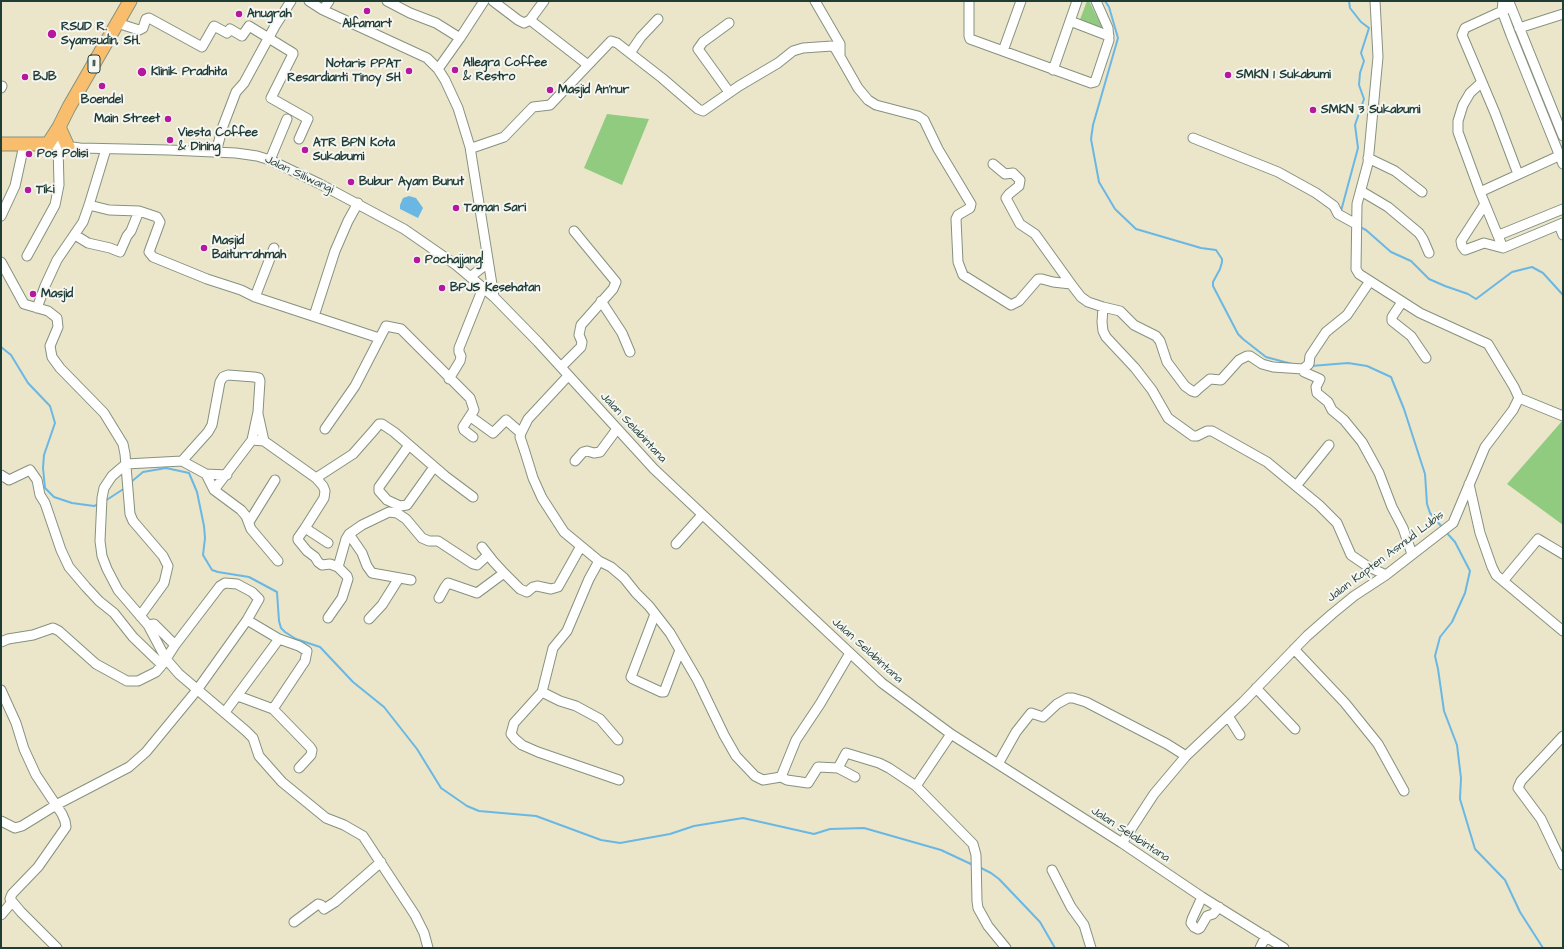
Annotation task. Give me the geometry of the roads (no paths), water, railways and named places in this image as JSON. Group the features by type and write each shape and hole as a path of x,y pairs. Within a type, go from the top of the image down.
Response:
{"highway":[{"name":"11","path":"58,146 59,127 130,1"},
{"path":"58,146 59,127"},
{"name":"Jalan Siliwangi","path":"1,144 58,146"}],"street":[{"path":"216,152 223,126 236,92 244,83 275,26 291,1"},
{"path":"309,1 323,10 426,58 438,69 445,80 458,108 470,148 494,297"},
{"path":"323,10 329,1"},
{"path":"387,1 410,13 436,23 460,38"},
{"path":"438,69 484,1"},
{"path":"493,1 524,23 530,20 544,1"},
{"path":"816,1 840,44 840,56"},
{"path":"969,1 969,38 1092,83 1094,82 1107,47 1109,36 1104,19 1096,1"},
{"path":"1003,51 1021,1"},
{"path":"1053,70 1077,1"},
{"path":"1375,1 1378,57 1368,158 1358,199 1356,224 1356,269 1359,274 1420,313 1488,344 1519,398 1563,416"},
{"path":"1503,1 1519,28 1563,136"},
{"path":"1507,6 1465,28 1462,33 1518,174"},
{"path":"1480,192 1518,174 1562,157 1544,114 1507,6"},
{"path":"1519,28 1563,14"},
{"path":"117,23 139,30 143,28 145,20 149,18 202,47 214,26 227,33 230,29 242,36 249,26 293,54 270,98 308,119 299,139"},
{"path":"530,20 588,65"},
{"path":"630,53 641,37 658,20"},
{"path":"1070,22 1109,36"},
{"path":"728,23 703,42 698,49 729,92"},
{"path":"470,148 504,137 533,107 550,104 611,41 617,42 701,111 707,109 729,92 798,49 832,46 840,56 855,85 868,100 880,107 918,116 924,120 941,155 972,204 970,208 960,213 956,219 958,262 964,275 1011,305 1019,301 1038,279 1071,284"},
{"path":"1482,82 1470,93 1463,105 1458,121 1458,132 1503,248"},
{"path":"1544,114 1553,110"},
{"path":"270,160 287,119"},
{"path":"1193,138 1278,172 1316,193 1334,206 1338,214 1356,224"},
{"path":"1,216 15,186 24,145"},
{"path":"27,256 55,205 59,185 58,146"},
{"name":"Jalan Siliwangi","path":"58,146 216,152 256,156 270,160 358,203 404,229 456,265 494,297"},
{"path":"37,308 57,260 83,222 106,148"},
{"path":"1368,158 1395,170 1422,192"},
{"path":"993,164 1004,174 1013,173 1020,180 1019,186 1008,194 1006,198 1007,200 1020,224 1035,234 1071,284 1084,299 1102,307 1120,311 1134,325 1156,336 1160,341 1167,362 1185,386 1192,391 1195,392 1210,379 1221,380 1238,360 1247,356 1250,356 1262,364 1273,367 1302,369 1304,372 1320,379 1316,387 1317,393 1328,402 1332,410 1344,420 1362,442 1379,473 1412,554"},
{"path":"1361,191 1388,206 1419,234 1423,239 1429,253"},
{"path":"314,316 335,251 348,221 358,203"},
{"path":"1485,204 1463,237 1461,241 1463,248 1468,250 1484,244 1503,248 1561,224 1563,235"},
{"path":"89,205 109,210 139,211 157,217 160,222 149,252 151,256 207,279 241,290 255,297 379,338"},
{"path":"1498,235 1563,209"},
{"path":"74,235 88,243 120,252 126,236 131,231 139,211"},
{"path":"561,367 581,347 582,342 579,335 581,325 613,289 616,282 574,230"},
{"path":"255,297 274,248"},
{"path":"1,262 22,301 26,305 53,314 58,321 58,327 50,346 52,357 60,368 92,398 108,418 122,444 125,454 130,514 133,521 163,556 168,566 164,583 140,616"},
{"path":"470,277 488,263"},
{"path":"1302,369 1309,364 1310,356 1326,332 1347,315 1370,281"},
{"path":"449,379 460,362 460,348 483,288"},
{"name":"Jalan Selabintana","path":"494,297 561,367 654,469 882,684 951,734 1202,897 1284,948"},
{"path":"601,301 622,333 630,352"},
{"path":"1402,302 1392,317 1392,321 1410,336 1426,358"},
{"path":"1102,307 1103,331 1106,337 1135,368 1152,390 1168,418 1193,436 1198,436 1207,431 1212,431 1267,462 1337,523 1351,555 1367,566 1386,575"},
{"path":"325,429 355,386 386,326 400,329 472,402 474,410 471,417 463,426 463,429 473,437"},
{"path":"182,461 208,432 212,425 220,382 223,377 228,375 258,378 260,385 258,412 252,440 227,475 214,490"},
{"path":"568,376 528,419 520,437 538,492 564,532 599,561 610,567 624,578 670,633 698,681 724,735 736,756 755,776 763,780 781,777 808,783 818,767 838,768 855,777"},
{"name":"Jalan Kapten Asmud Lubis","path":"1122,844 1154,794 1186,756 1294,649 1354,596 1386,575 1454,522 1485,447 1513,410 1519,398"},
{"path":"258,412 264,441"},
{"path":"471,417 493,433 506,420 521,433"},
{"path":"316,478 353,454 379,424 385,425 434,467 473,496"},
{"path":"575,460 582,452 600,452 617,429"},
{"path":"252,440 264,441 316,478 323,486 325,491 324,498 298,540 307,551 315,556 320,565 330,564 338,567 347,576 348,579 342,598 328,618"},
{"path":"409,445 378,487 379,491 387,500 400,506 407,505 434,467"},
{"path":"1296,486 1330,445"},
{"path":"164,662 148,625 118,590 102,556 100,529 101,501 104,488 112,476 126,464 182,461 206,474 227,475"},
{"path":"1,474 9,480 30,470 37,480 40,495 56,531 61,550 70,567 86,587 99,601 114,613 133,637 225,712 253,738 259,756 282,782 326,818 344,825 363,836 415,915 424,933 428,948"},
{"path":"206,474 214,490 241,510 246,516 252,529 278,561"},
{"path":"248,522 275,480"},
{"path":"1469,484 1475,516 1492,567 1503,581 1563,631"},
{"path":"338,567 346,539 349,534 362,525 384,514 394,512 406,519 422,538 429,541 438,541 473,564 477,565 485,551 504,573 527,592 537,586 555,589 561,584 581,546"},
{"path":"676,544 702,515"},
{"path":"305,528 328,543"},
{"path":"349,534 372,573 412,580"},
{"path":"1503,581 1538,539 1563,554"},
{"path":"599,561 589,579 567,631 553,648 542,692 514,723 512,734 522,745 538,752 619,780"},
{"path":"440,598 444,587 448,583 477,593 504,573"},
{"path":"369,619 382,604 399,578"},
{"path":"1,642 8,639 33,635 53,628 59,631 96,664 127,681 135,682 142,680 156,672 220,586 225,583 237,584 245,587 257,596 258,599 258,602 247,620 197,690 146,752 129,767 56,805 22,826 15,828 1,821"},
{"path":"655,614 631,677 634,680 664,692 680,650"},
{"path":"247,620 279,639 306,649 308,654 305,661 273,709"},
{"path":"148,625 154,624 175,645"},
{"path":"225,712 279,639"},
{"path":"1294,649 1345,703 1378,744 1404,791"},
{"path":"781,777 796,740 820,704 850,653"},
{"path":"1256,688 1295,730"},
{"path":"1,690 16,723 24,749 36,775 63,817 66,827 38,867 10,898 12,902 57,948"},
{"path":"542,692 560,701 576,706 600,719 618,740"},
{"path":"238,696 273,709 312,750 312,755 299,768"},
{"path":"998,764 1016,732 1031,713 1043,717 1057,704 1068,698 1080,700 1167,744 1186,756"},
{"path":"1228,716 1240,736"},
{"path":"916,786 951,734"},
{"path":"1563,736 1521,781 1518,788 1541,819 1563,865"},
{"path":"838,768 847,753 879,763 896,772 916,786 973,844 975,850 978,908 988,926 1006,948"},
{"path":"294,922 318,904 324,909 335,902 381,862"},
{"path":"1052,870 1071,907 1084,925 1091,948"},
{"path":"1202,897 1192,919 1192,925 1196,929 1200,928 1207,916 1213,914 1219,907"},
{"path":"1,915 12,902"},
{"path":"1260,948 1266,936"}],"water":[{"path":"409,196 416,198 423,208 418,218 400,209 403,198"}],"waterway":[{"path":"1105,1 1109,7 1118,38 1093,125 1091,139 1099,182 1115,209 1136,229 1201,248 1216,250 1222,259 1222,262 1213,282 1213,286 1238,334 1266,357 1292,364"},
{"path":"1341,211 1358,148 1355,125 1364,99 1359,85 1360,73 1364,61 1361,53 1369,28 1361,22 1350,8 1349,1"},
{"path":"1360,227 1366,230 1391,252 1411,261 1429,279 1468,294 1476,299 1512,272 1532,267 1543,273 1563,295"},
{"path":"1,347 11,355 28,383 50,406 55,423 44,455 43,468 45,488 54,497 72,503 94,506 99,504"},
{"path":"1311,366 1348,363 1367,366 1391,377 1404,409 1425,474 1427,504 1430,513 1442,527"},
{"path":"131,482 143,472 166,468 189,473 197,492 204,526 205,538 203,555 212,570 249,577 277,592 279,621 281,628 296,639 320,647 353,682 384,707 417,749 441,788 467,806 479,811 536,816 601,840 620,843 670,834 694,826 743,818 814,834 830,829 864,828 941,850 973,865"},
{"path":"105,501 125,488"},
{"path":"1446,532 1455,542 1470,571 1465,593 1452,622 1440,637 1435,656 1444,711 1457,745 1461,778 1460,799 1475,849 1505,880 1520,912 1543,948"},
{"path":"979,867 999,879 1040,922 1055,948"}],"place":[{"name":"Alfamart","path":"367,11"},
{"name":"Anugrah","path":"239,14"},
{"name":"RSUD R. Syamsudin, SH.","path":"52,34"},
{"name":"Allegra Coffee & Restro","path":"455,70"},
{"name":"Notaris PPAT Resardianti Tinoy SH","path":"409,71"},
{"name":"Klinik Pradhita","path":"142,72"},
{"name":"SMKN 1 Sukabumi","path":"1228,75"},
{"name":"BJB","path":"25,77"},
{"name":"Boendel","path":"102,86"},
{"name":"Masjid An’nur","path":"550,90"},
{"name":"SMKN 3 Sukabumi","path":"1313,110"},
{"name":"Main Street","path":"168,119"},
{"name":"Viesta Coffee & Dining","path":"170,140"},
{"name":"ATR BPN Kota Sukabumi","path":"305,150"},
{"name":"Pos Polisi","path":"29,154"},
{"name":"Bubur Ayam Bunut","path":"351,182"},
{"name":"Tiki","path":"28,190"},
{"name":"Taman Sari","path":"456,208"},
{"name":"Masjid Baiturrahmah","path":"204,248"},
{"name":"Pochajjang!","path":"417,260"},
{"name":"BPJS Kesehatan","path":"442,288"},
{"name":"Masjid","path":"33,294"}]}
